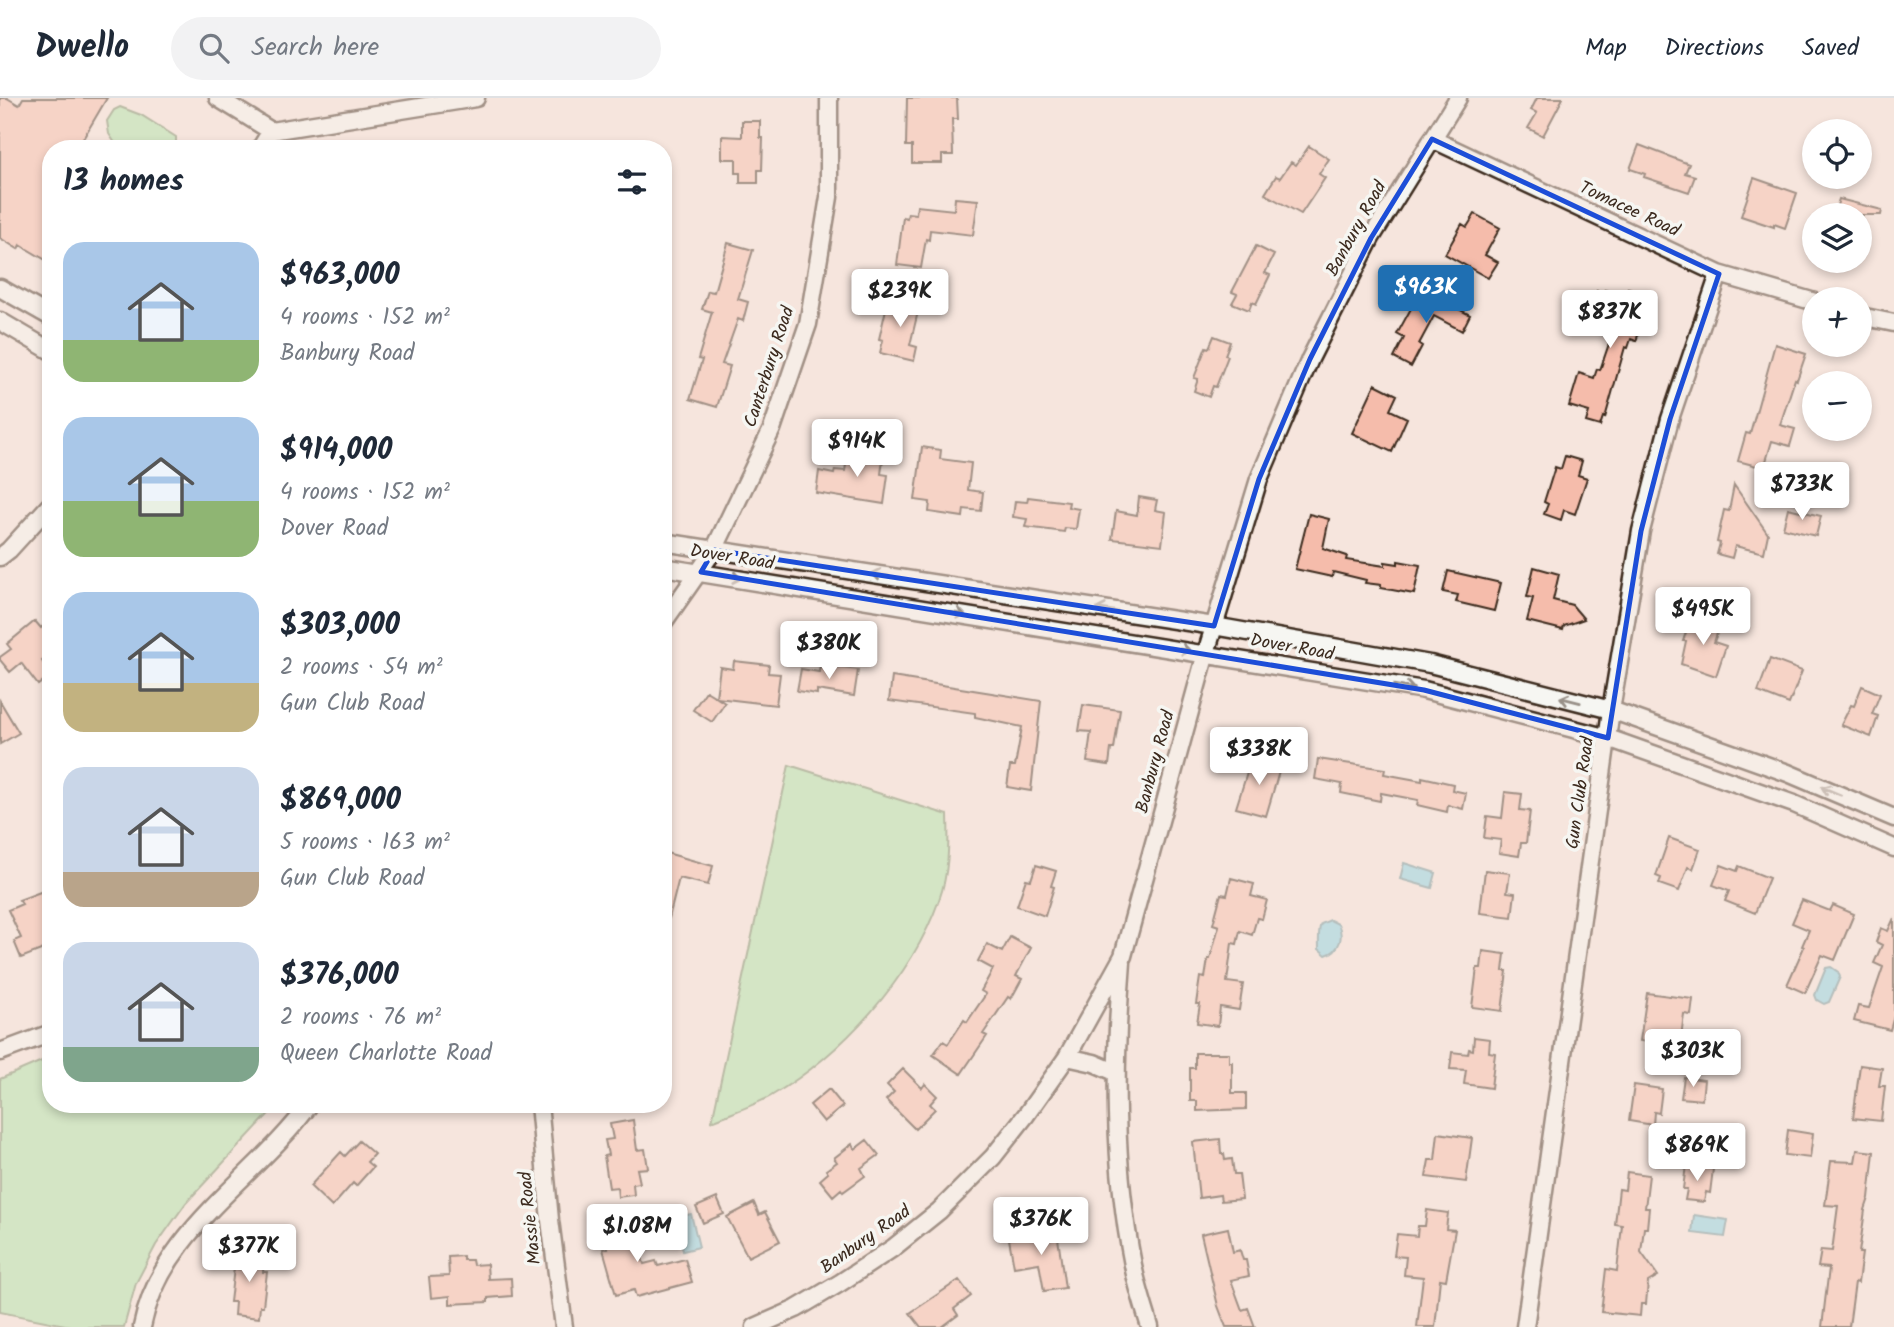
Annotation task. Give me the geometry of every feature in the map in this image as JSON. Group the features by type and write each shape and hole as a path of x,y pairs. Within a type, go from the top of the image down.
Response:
{"street":[{"path":"218,98 271,131 477,98"},
{"name":"Canterbury Road","path":"672,611 714,550 772,429 808,324 829,197 829,98"},
{"name":"Banbury Road","path":"755,1327 796,1309 840,1283 893,1248 939,1211 993,1157 1067,1056 1123,956 1206,653 1259,479 1310,359 1371,238 1458,98"},
{"path":"266,140 271,131"},
{"name":"Tomacee Road","path":"1432,139 1719,274 1802,298"},
{"name":"Gun Club Road","path":"1525,1327 1611,710 1641,531 1670,419 1719,274"},
{"path":"0,288 42,312"},
{"path":"1872,318 1894,323"},
{"path":"0,321 42,346"},
{"path":"0,557 42,514"},
{"name":"Dover Road","path":"672,543 1214,626 1430,664 1611,710 1788,773 1894,818"},
{"name":"Dover Road","path":"672,568 1424,690 1608,738 1794,804 1894,848"},
{"path":"1123,956 1115,1072 1116,1143 1121,1195 1133,1267 1150,1327"},
{"path":"0,1052 42,1036"},
{"path":"1067,1056 1115,1072"},
{"path":"142,1327 156,1284 183,1240 292,1129 304,1113"},
{"name":"Massie Road","path":"540,1113 564,1327"}],"highlighted area":[{"path":"1432,139 1719,274 1670,419 1641,531 1608,738 1424,690 701,572 714,550 1214,626 1259,479 1310,359 1371,238"}],"green space":[{"path":"120,107 141,115 176,137 176,140 113,140 107,121 114,110"},
{"path":"789,765 948,815 945,879 927,929 911,958 871,1012 848,1036 823,1059 771,1096 712,1121"},
{"path":"42,1061 42,1113 270,1113 186,1203 156,1245 136,1283 124,1327 75,1327 0,1312 0,1079"}],"water":[{"path":"1404,863 1436,873 1432,888 1400,879"},
{"path":"1330,920 1338,924 1341,938 1338,947 1326,955 1319,949 1319,932 1321,924"},
{"path":"1831,967 1840,977 1829,1002 1824,1004 1817,1000 1815,995 1826,968"},
{"path":"691,1214 699,1247 683,1251 675,1218"},
{"path":"1694,1215 1728,1220 1725,1237 1692,1233"}],"building":[{"path":"0,98 7,98 19,105 23,98 107,98 82,140 42,140 42,258 20,245 18,249 0,238"},
{"path":"907,98 957,98 958,119 952,119 953,155 942,155 942,163 912,163 912,146 906,146"},
{"path":"1537,98 1563,98 1543,136 1528,128 1537,113 1531,110"},
{"path":"742,121 760,121 760,138 763,138 762,170 758,170 758,183 740,183 740,173 736,173 736,159 722,159 722,136 742,137"},
{"path":"1639,145 1689,164 1685,173 1695,176 1689,192 1644,177 1645,174 1630,169"},
{"path":"1309,146 1329,159 1319,174 1325,178 1301,214 1265,194 1276,176 1280,178 1291,162 1296,165"},
{"path":"1754,178 1797,193 1785,228 1741,216"},
{"path":"955,198 978,200 973,235 930,230 921,268 897,265 903,217 907,218 908,213 916,214 917,206 954,210"},
{"path":"1839,199 1855,203 1838,203"},
{"path":"1872,207 1882,210 1881,215 1872,215"},
{"path":"1475,214 1500,228 1485,255 1498,262 1488,278 1445,254 1462,224 1467,227"},
{"path":"728,243 753,250 738,299 748,302 743,321 738,319 722,364 730,366 717,407 690,399 712,312 702,309 708,291 714,292"},
{"path":"1256,246 1274,255 1265,273 1270,275 1256,304 1252,302 1249,310 1232,303 1237,294 1232,292"},
{"path":"1628,288 1647,294 1643,305 1648,307 1636,341 1631,339 1628,348 1625,347 1605,418 1603,417 1600,426 1586,422 1589,412 1569,406 1579,373 1594,378 1597,369 1600,370 1613,332 1594,326 1598,312 1591,310 1597,291 1604,293 1605,290 1624,297"},
{"path":"1425,291 1470,315 1462,331 1434,316 1419,344 1422,346 1411,367 1394,358 1404,338 1397,334 1414,303 1418,305"},
{"path":"900,294 921,299 910,345 917,347 914,361 880,353 883,340 879,339 886,309 896,311"},
{"path":"1214,336 1230,342 1225,355 1228,356 1216,387 1213,386 1209,397 1194,391 1198,379 1194,378 1206,347 1209,348"},
{"path":"1775,344 1802,353 1802,357 1805,357 1780,425 1795,429 1790,446 1772,441 1764,468 1738,461 1746,433 1750,434"},
{"path":"1375,384 1397,395 1390,410 1407,418 1392,452 1352,433"},
{"path":"922,447 941,450 940,459 971,463 968,490 983,492 981,511 964,509 963,517 929,512 930,502 915,500"},
{"path":"859,449 884,452 881,474 888,475 884,504 816,493 819,471 834,474 835,470 845,471 847,459 857,461"},
{"path":"1565,456 1582,461 1578,475 1587,478 1575,514 1564,510 1561,520 1544,514 1548,504 1544,502 1555,467 1561,469"},
{"path":"1734,485 1768,534 1764,553 1735,546 1732,558 1717,554 1724,510 1729,511"},
{"path":"1028,497 1069,502 1068,507 1079,509 1076,529 1065,528 1064,532 1025,527 1027,519 1013,517 1015,501 1027,502"},
{"path":"1139,497 1157,500 1155,510 1166,512 1162,545 1112,539 1116,511 1137,515"},
{"path":"1788,508 1821,516 1816,536 1783,528"},
{"path":"1309,514 1329,519 1323,548 1347,556 1346,560 1385,566 1385,562 1398,564 1398,561 1420,565 1414,594 1381,588 1381,585 1365,583 1366,580 1333,572 1332,577 1295,569"},
{"path":"1534,567 1559,574 1553,600 1572,605 1584,619 1564,626 1563,630 1527,621 1533,598 1527,597"},
{"path":"1448,571 1501,583 1494,611 1456,602 1458,595 1443,592"},
{"path":"1699,618 1720,625 1714,642 1726,646 1716,676 1681,664 1686,641 1683,641 1690,621 1698,624"},
{"path":"35,621 41,628 42,682 38,685 21,663 10,672 0,657 11,649 7,644"},
{"path":"1770,659 1802,671 1789,704 1758,692"},
{"path":"734,661 769,665 768,673 780,674 776,705 717,698 725,703 712,722 693,710 706,691 716,697 720,667 733,669"},
{"path":"820,665 858,670 854,696 817,690 817,694 797,691 801,669 819,672"},
{"path":"892,677 1041,701 1031,791 1007,787 1010,766 1015,766 1022,727 975,717 975,713 889,701"},
{"path":"1862,686 1880,694 1872,714 1878,716 1871,737 1841,725 1851,705 1854,706"},
{"path":"0,701 19,733 0,744"},
{"path":"1083,705 1120,710 1109,765 1087,762 1091,732 1079,731"},
{"path":"1252,757 1281,765 1266,816 1236,808"},
{"path":"1318,759 1385,769 1384,774 1422,781 1422,777 1453,784 1452,790 1466,793 1463,809 1448,805 1447,812 1417,805 1418,800 1381,793 1380,801 1341,793 1342,784 1315,779"},
{"path":"1505,792 1522,794 1520,810 1530,811 1526,843 1521,843 1519,856 1499,853 1501,840 1484,838 1487,816 1502,818"},
{"path":"1669,838 1700,849 1693,869 1688,867 1679,891 1659,884 1661,878 1656,876"},
{"path":"672,855 713,866 708,885 679,878 672,906"},
{"path":"1036,865 1056,871 1045,916 1017,906 1026,879 1031,880"},
{"path":"1721,865 1737,871 1739,866 1769,878 1755,913 1725,901 1729,891 1713,885"},
{"path":"1485,870 1510,873 1507,892 1515,893 1512,917 1480,913"},
{"path":"1231,878 1254,884 1251,896 1267,900 1262,919 1257,918 1252,935 1240,931 1237,944 1232,943 1227,982 1243,984 1239,1010 1220,1007 1218,1026 1197,1023 1200,1004 1196,1004 1200,977 1205,978 1219,926 1213,924 1221,894 1227,895"},
{"path":"42,891 42,950 21,958 14,941 21,938 8,910 22,904 19,900"},
{"path":"1802,900 1830,911 1833,905 1854,914 1835,960 1822,955 1805,993 1787,985 1809,930 1792,923"},
{"path":"1894,918 1894,1016 1890,1030 1854,1021 1858,1006 1869,1008 1883,967 1874,963 1882,945 1876,942 1881,928 1888,931"},
{"path":"1010,937 1031,948 1016,976 1022,979 1011,999 1008,997 983,1034 987,1036 961,1074 933,1055 943,1041 948,1044 986,994 981,991 993,969 978,961 987,944 1002,952"},
{"path":"1483,951 1505,954 1503,971 1507,971 1502,1011 1472,1007 1477,968 1481,968"},
{"path":"1647,993 1693,999 1691,1015 1684,1014 1680,1046 1640,1041"},
{"path":"1474,1037 1490,1039 1489,1052 1495,1053 1491,1088 1464,1084 1466,1070 1450,1069 1452,1052 1468,1054 1469,1049 1473,1050"},
{"path":"1195,1053 1229,1053 1229,1062 1232,1062 1232,1093 1246,1093 1246,1109 1197,1111 1197,1101 1190,1101 1190,1068 1195,1068"},
{"path":"1860,1065 1882,1068 1879,1086 1885,1086 1881,1121 1853,1118"},
{"path":"903,1069 922,1088 925,1084 937,1096 930,1104 935,1109 915,1129 886,1100 894,1092 887,1085"},
{"path":"1684,1077 1704,1080 1702,1100 1681,1098"},
{"path":"1634,1085 1662,1089 1659,1113 1654,1112 1653,1125 1629,1121"},
{"path":"829,1089 843,1106 824,1122 810,1105"},
{"path":"633,1120 637,1150 645,1149 648,1168 637,1169 640,1183 633,1184 634,1195 618,1197 617,1187 609,1188 604,1156 608,1155 605,1140 613,1139 610,1124"},
{"path":"1788,1130 1813,1134 1810,1158 1785,1155"},
{"path":"1438,1133 1472,1138 1466,1182 1426,1177 1429,1160 1435,1160"},
{"path":"1220,1139 1221,1154 1224,1154 1225,1160 1232,1159 1234,1174 1239,1174 1242,1199 1221,1201 1220,1195 1199,1198 1193,1142"},
{"path":"867,1140 879,1155 861,1168 865,1176 833,1196 820,1180 828,1173 826,1170 837,1162 834,1158 852,1144 855,1149"},
{"path":"359,1141 374,1154 367,1162 373,1167 356,1186 353,1183 332,1207 310,1186 341,1152 345,1156"},
{"path":"1857,1150 1874,1152 1859,1253 1862,1253 1858,1283 1855,1282 1849,1327 1822,1327 1829,1268 1818,1267 1821,1250 1832,1251 1838,1206 1825,1205 1831,1161 1855,1162"},
{"path":"1686,1165 1713,1169 1710,1193 1706,1192 1704,1202 1685,1200 1687,1189 1683,1189"},
{"path":"1627,1172 1649,1175 1645,1208 1649,1208 1647,1228 1644,1228 1641,1252 1658,1276 1648,1282 1646,1304 1641,1304 1640,1316 1601,1312 1606,1269 1617,1271 1622,1225 1615,1224 1619,1189 1625,1190"},
{"path":"717,1198 724,1214 703,1223 696,1207"},
{"path":"754,1203 759,1215 765,1212 780,1241 748,1257 727,1217"},
{"path":"1427,1210 1448,1213 1446,1229 1455,1230 1446,1280 1440,1279 1435,1327 1417,1327 1423,1277 1404,1275 1406,1257 1394,1256 1397,1234 1417,1236 1418,1226 1425,1226"},
{"path":"623,1215 631,1242 637,1241 644,1264 656,1261 658,1266 685,1259 692,1282 636,1297 634,1290 616,1295 603,1249 608,1248 600,1221"},
{"path":"1228,1228 1233,1252 1240,1250 1243,1260 1246,1260 1249,1276 1231,1280 1242,1310 1248,1308 1255,1327 1226,1327 1218,1306 1201,1234"},
{"path":"1057,1231 1065,1288 1044,1291 1039,1263 1014,1267 1009,1239"},
{"path":"241,1248 265,1251 263,1272 267,1272 259,1318 234,1315 235,1302 230,1302 234,1268 239,1269"},
{"path":"463,1256 463,1260 472,1260 473,1265 487,1264 488,1279 511,1278 512,1296 488,1298 488,1302 450,1304 450,1296 431,1298 429,1277 449,1276 448,1257"},
{"path":"959,1280 971,1296 954,1309 958,1315 942,1327 921,1327 910,1313"}]}
